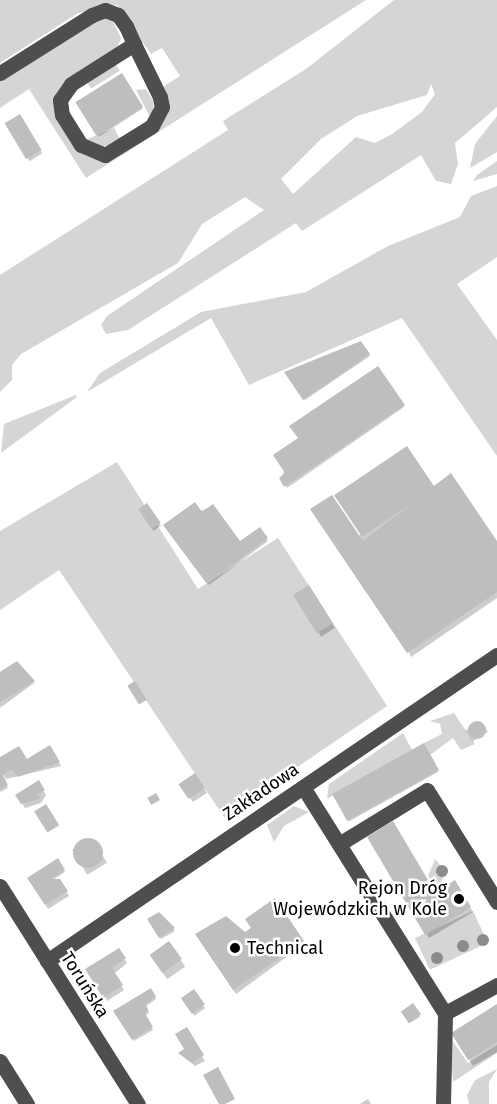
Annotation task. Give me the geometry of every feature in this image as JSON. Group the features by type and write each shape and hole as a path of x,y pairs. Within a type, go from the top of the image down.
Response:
{"street":[{"path":"0,73 105,10 118,15 134,44 162,112 152,126 115,151 91,152 62,115 61,95 134,44"},
{"name":"Zakładowa","path":"47,961 497,655"},
{"path":"303,787 444,1013 444,1104"},
{"path":"339,844 427,790 497,902"},
{"name":"Toruńska","path":"0,886 4,903 47,961 138,1104"},
{"path":"444,1013 497,985"},
{"path":"0,1061 27,1104"}],"shaded area":[{"path":"0,0 366,0 86,178 29,89 0,108 0,78 99,16 111,18 121,38 118,46 56,93 85,155 98,160 158,129 168,113 164,86 180,76 162,48 151,54 117,5 78,13 0,63"},
{"path":"394,0 497,0 497,107 455,143 458,164 451,184 436,181 421,155 302,231 296,223 128,330 106,334 101,325 107,316 264,210 245,197 202,224 178,263 21,354 12,365 12,380 0,392 0,275 228,130 223,121 306,69","holes":["431,84 435,94 422,112 392,134 375,143 356,137 293,194 281,179 321,139 357,116 427,95"]},
{"path":"115,63 120,71 91,89 86,81"},
{"path":"146,89 154,103 151,119 136,90"},
{"path":"497,116 497,152 470,168 475,144"},
{"path":"114,128 120,139 112,144 102,147 85,140"},
{"path":"497,161 497,174 473,181 477,175"},
{"path":"497,186 497,257 457,284 497,340 497,456 402,318 249,385 211,318 87,392 100,373 201,312 306,292 388,246 460,217 471,196"},
{"path":"76,395 77,397 1,453 4,424"},
{"path":"117,462 198,589 278,538 387,706 224,817 59,570 0,610 0,531"},
{"path":"454,713 475,744 461,750 453,738 430,755 424,743 442,734 440,724 430,721"},
{"path":"403,733 412,750 327,799 329,784"},
{"path":"294,806 309,812 284,826 274,842 267,825"},
{"path":"435,859 447,873 436,888 428,876"},
{"path":"473,911 488,943 430,970 415,938"},
{"path":"449,1036 468,1063 497,1045 497,1053 453,1082"},
{"path":"497,1069 489,1082 489,1104 469,1104 467,1095 475,1080"}],"building":[{"path":"122,73 143,107 97,136 75,102"},
{"path":"20,114 42,150 26,159 5,123"},
{"path":"361,341 370,354 303,400 284,372"},
{"path":"378,366 405,405 284,487 279,478 285,473 273,455 298,438 289,426"},
{"path":"407,446 435,487 362,537 334,495"},
{"path":"451,473 497,541 497,592 407,653 310,509 332,495 363,541"},
{"path":"195,502 202,512 213,504 240,541 260,527 268,538 207,584 163,525"},
{"path":"147,503 161,523 152,529 138,509"},
{"path":"309,585 333,623 317,633 293,595"},
{"path":"17,661 35,681 0,702 0,672"},
{"path":"135,681 147,700 139,704 127,686"},
{"path":"477,721 484,723 486,730 484,737 477,739 470,737 468,730 470,723"},
{"path":"424,743 439,770 347,821 332,794"},
{"path":"50,745 60,762 18,777 12,769 3,775 8,785 0,790 0,757 19,746 27,759"},
{"path":"195,773 205,788 188,799 178,784"},
{"path":"39,780 45,790 37,794 40,799 21,804 15,795"},
{"path":"156,793 160,800 151,805 147,798"},
{"path":"46,804 59,825 47,833 34,811"},
{"path":"393,821 428,880 424,883 431,895 455,880 471,907 425,935 367,837"},
{"path":"88,838 94,839 102,847 102,859 94,867 88,868 82,867 74,859 73,853 74,847 82,839"},
{"path":"58,858 65,870 51,879 60,879 68,891 45,905 27,878"},
{"name":"Technical","path":"275,898 304,941 233,990 195,934 226,916 245,932 251,928 245,919"},
{"path":"159,912 175,928 159,938 147,919"},
{"path":"169,941 182,959 163,973 150,955"},
{"path":"119,948 126,958 112,968 123,985 103,998 85,969"},
{"path":"151,988 156,997 145,1004 149,1011 145,1013 153,1027 132,1040 113,1011"},
{"path":"194,989 205,1005 192,1014 181,998"},
{"path":"413,1003 421,1014 409,1023 401,1012"},
{"path":"497,1004 497,1042 468,1060 451,1033"},
{"path":"187,1027 204,1055 192,1063 178,1053 184,1049 175,1034"},
{"path":"218,1067 235,1099 225,1104 219,1104 203,1075"}],"place":[{"name":"Rejon Dróg Wojewódzkich w Kole","path":"459,899"},
{"name":"Technical","path":"235,948"}]}
